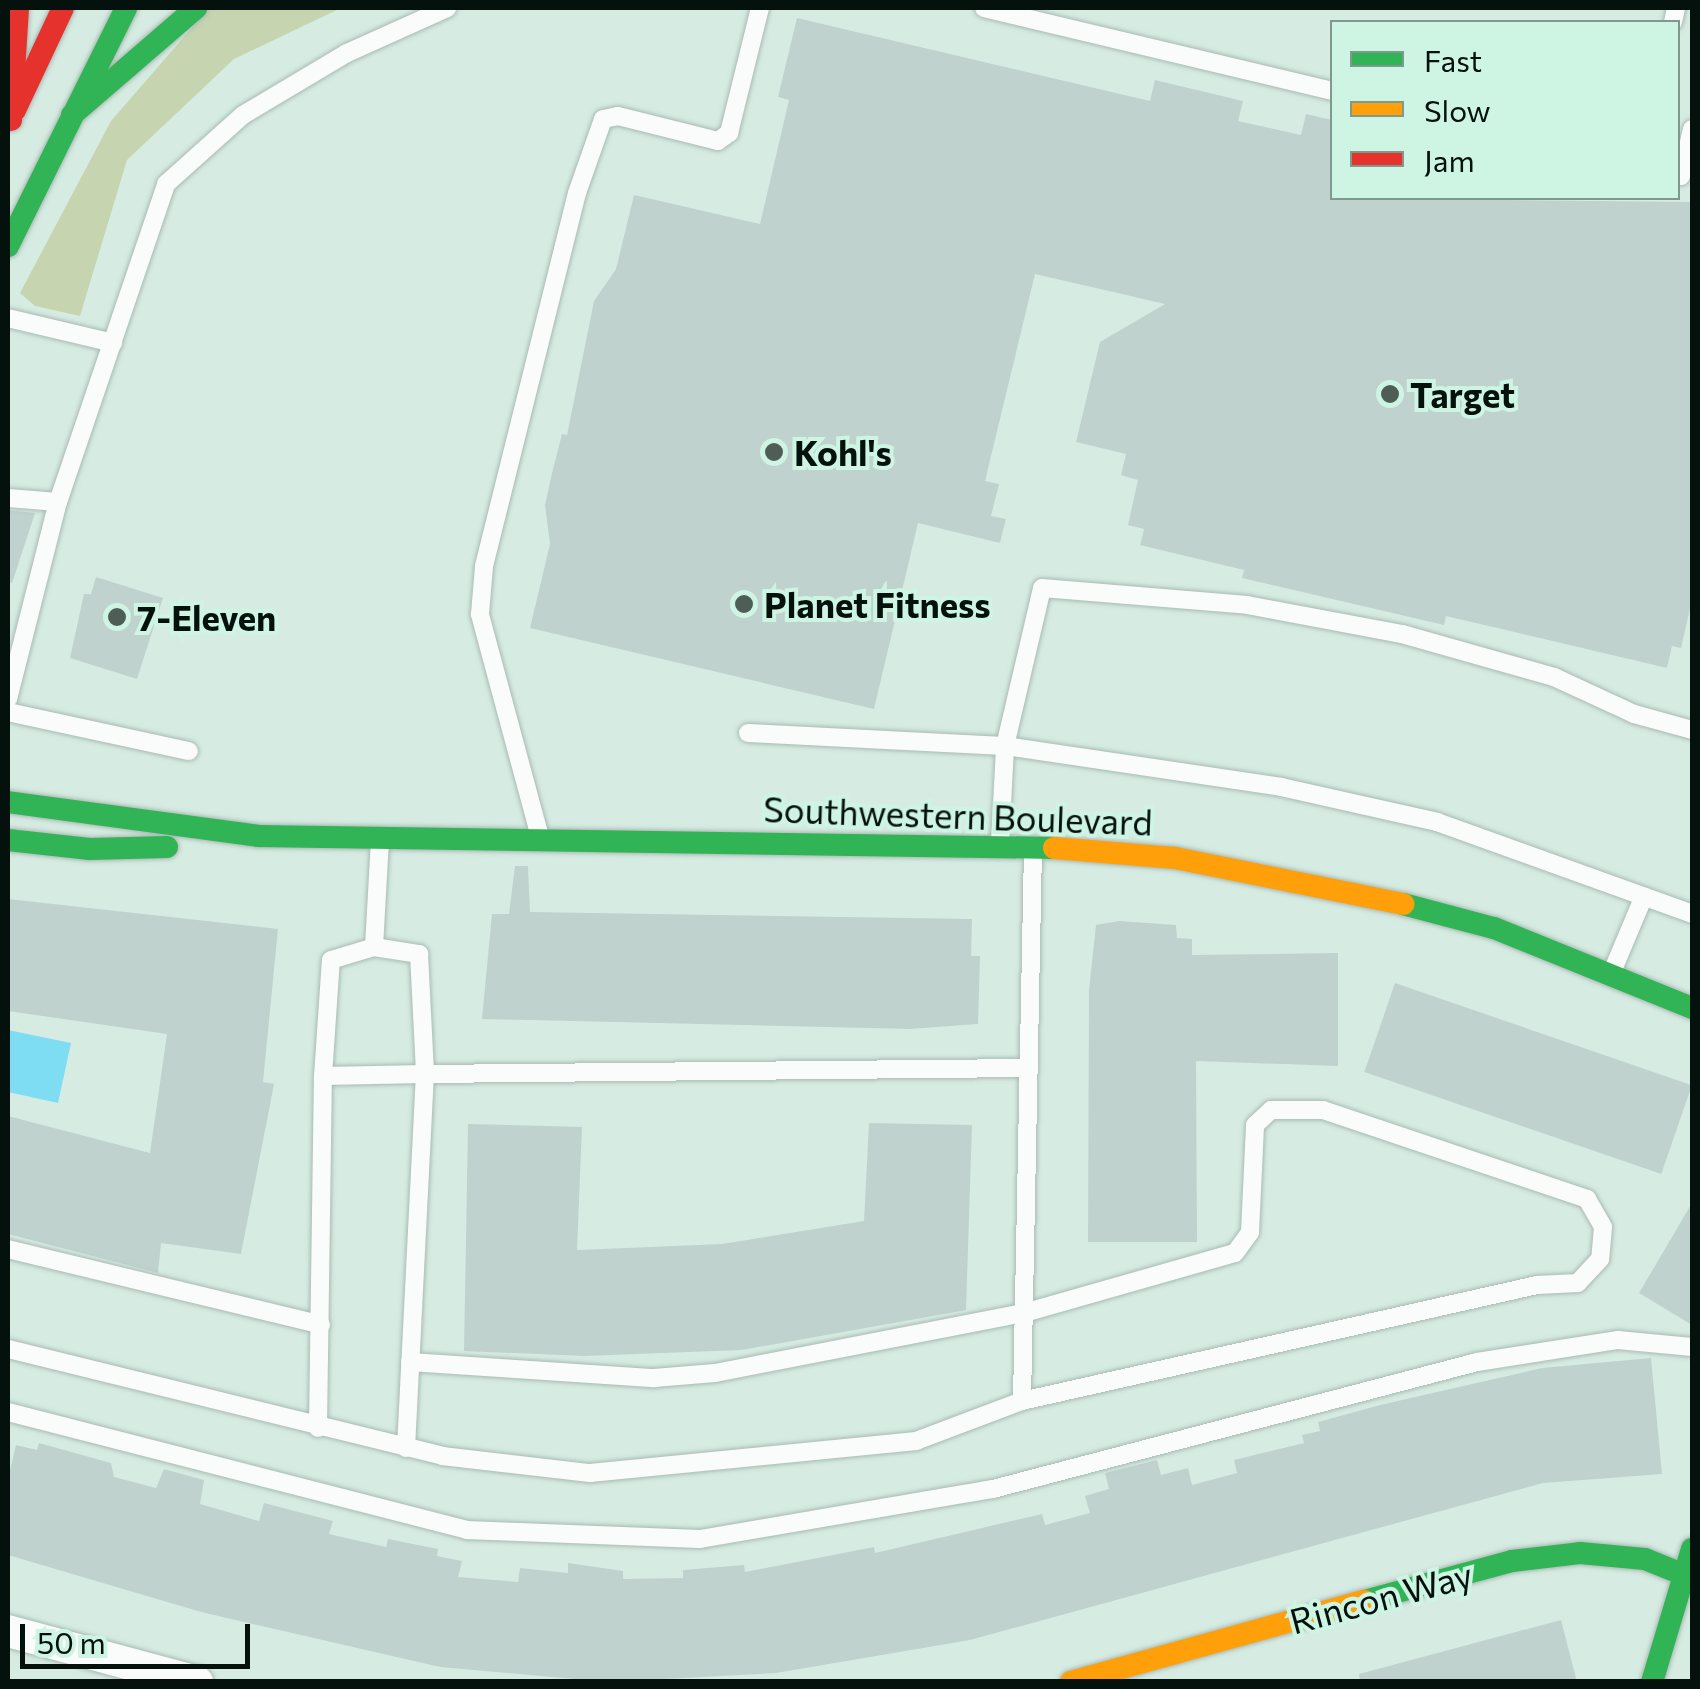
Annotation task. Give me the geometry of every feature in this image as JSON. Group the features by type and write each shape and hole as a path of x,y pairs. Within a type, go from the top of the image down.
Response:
{"street":[{"path":"9,123 18,8"},
{"path":"9,123 62,8"},
{"path":"8,246 126,8"},
{"path":"72,115 196,8"},
{"name":"Southwestern Boulevard","path":"8,802 258,836"},
{"name":"Southwestern Boulevard","path":"8,840 107,849 258,836 1034,846 1175,858 1346,889 1494,928 1612,972 1692,1008"},
{"path":"1652,1682 1687,1576 1692,1547"},
{"name":"Rincon Way","path":"1071,1682 1512,1561 1580,1552 1645,1560 1687,1576"},
{"path":"8,1630 197,1682"}],"lane":[{"path":"8,698 58,502 166,184 243,116 347,54 447,8"},
{"path":"541,839 480,614 484,566 573,208 603,119 618,116 718,142 728,133 760,8"},
{"path":"984,8 1330,92"},
{"path":"1684,176 1692,129"},
{"path":"8,318 113,343"},
{"path":"8,498 58,502"},
{"path":"1000,846 1005,746 1042,588 1198,598 1402,634 1554,677 1634,714 1692,730"},
{"path":"8,712 189,750"},
{"path":"748,732 1005,746 1366,804 1515,847 1692,914"},
{"path":"374,946 380,838"},
{"path":"1022,1400 1034,846"},
{"path":"1612,972 1644,896"},
{"path":"318,1428 323,1076 331,960 374,946 419,954 425,1074 406,1448"},
{"path":"323,1076 1029,1068"},
{"path":"8,1349 406,1448 590,1473 916,1441 1022,1400 1537,1285 1578,1283 1600,1260 1603,1227 1586,1199 1322,1110 1271,1110 1255,1125 1250,1232 1235,1253 1024,1314 733,1370 654,1378 410,1362"},
{"path":"8,1249 320,1324"},
{"path":"8,1412 466,1530 700,1539 993,1489 1477,1362 1618,1340 1692,1347"}],"green space":[{"path":"209,8 341,8 234,59 127,160 80,316 35,306 20,293 111,121"}],"water":[{"path":"8,1030 71,1043 58,1103 8,1092"}],"building":[{"path":"797,18 1150,101 1155,80 1243,101 1238,121 1301,135 1306,114 1330,120 1330,200 1692,202 1692,600 1681,648 1672,646 1667,668 1446,616 1444,625 1242,578 1244,570 1140,545 1144,529 1128,525 1138,480 1121,475 1126,454 1076,442 1100,342 1165,304 1035,274 985,481 999,484 991,516 1006,519 1000,543 918,523 874,709 530,628 550,544 545,505 553,469 562,434 567,435 594,301 616,269 634,195 760,224 789,100 778,97"},
{"path":"8,510 35,513 12,583 8,582"},
{"name":"7-Eleven","path":"96,577 163,598 137,679 70,658 84,594 91,594"},
{"path":"515,866 528,866 530,912 972,919 971,956 980,956 978,1024 910,1029 482,1019 492,914 509,914"},
{"path":"8,899 278,929 263,1082 274,1084 241,1254 161,1243 158,1273 8,1234 8,1116 150,1153 167,1034 8,1011"},
{"path":"1119,921 1176,925 1177,938 1192,939 1192,955 1338,953 1338,1066 1196,1061 1197,1242 1088,1242 1089,990 1096,925"},
{"path":"1395,983 1692,1085 1661,1174 1364,1072"},
{"path":"869,1123 972,1125 966,1310 742,1350 584,1356 464,1351 468,1124 582,1127 577,1250 722,1244 864,1221"},
{"path":"1692,1203 1692,1325 1639,1293"},
{"path":"1651,1358 1662,1474 1543,1483 970,1640 776,1673 607,1682 440,1667 201,1612 8,1555 8,1479 16,1445 37,1450 39,1443 111,1463 114,1477 156,1488 164,1469 204,1480 200,1504 259,1521 264,1503 333,1521 329,1534 386,1547 388,1539 438,1549 437,1556 462,1561 458,1577 518,1582 520,1568 568,1573 568,1563 623,1571 623,1579 683,1578 683,1570 744,1565 745,1572 874,1547 875,1553 1042,1514 1045,1525 1090,1513 1085,1496 1109,1489 1105,1473 1157,1460 1161,1475 1188,1468 1192,1485 1237,1473 1234,1460 1304,1443 1302,1435 1320,1431 1318,1422 1542,1368"},
{"path":"1561,1620 1577,1682 1360,1682 1359,1674"}],"traffic: fast":[{"path":"8,246 126,8"},
{"path":"72,115 196,8"},
{"path":"8,802 258,836 1054,848"},
{"path":"8,840 90,849 167,847"},
{"path":"1403,904 1494,928 1692,1008"},
{"path":"1652,1682 1692,1549"},
{"path":"1364,1601 1512,1561 1580,1553 1645,1559 1692,1578"}],"traffic: slow":[{"path":"1054,848 1175,858 1403,904"},
{"path":"1071,1682 1364,1601"}],"traffic: jam":[{"path":"11,120 18,8"},
{"path":"15,110 63,8"}],"place":[{"name":"Target","path":"1390,394"},
{"name":"Kohl's","path":"774,452"},
{"name":"Planet Fitness","path":"744,604"},
{"name":"7-Eleven","path":"117,617"}]}
